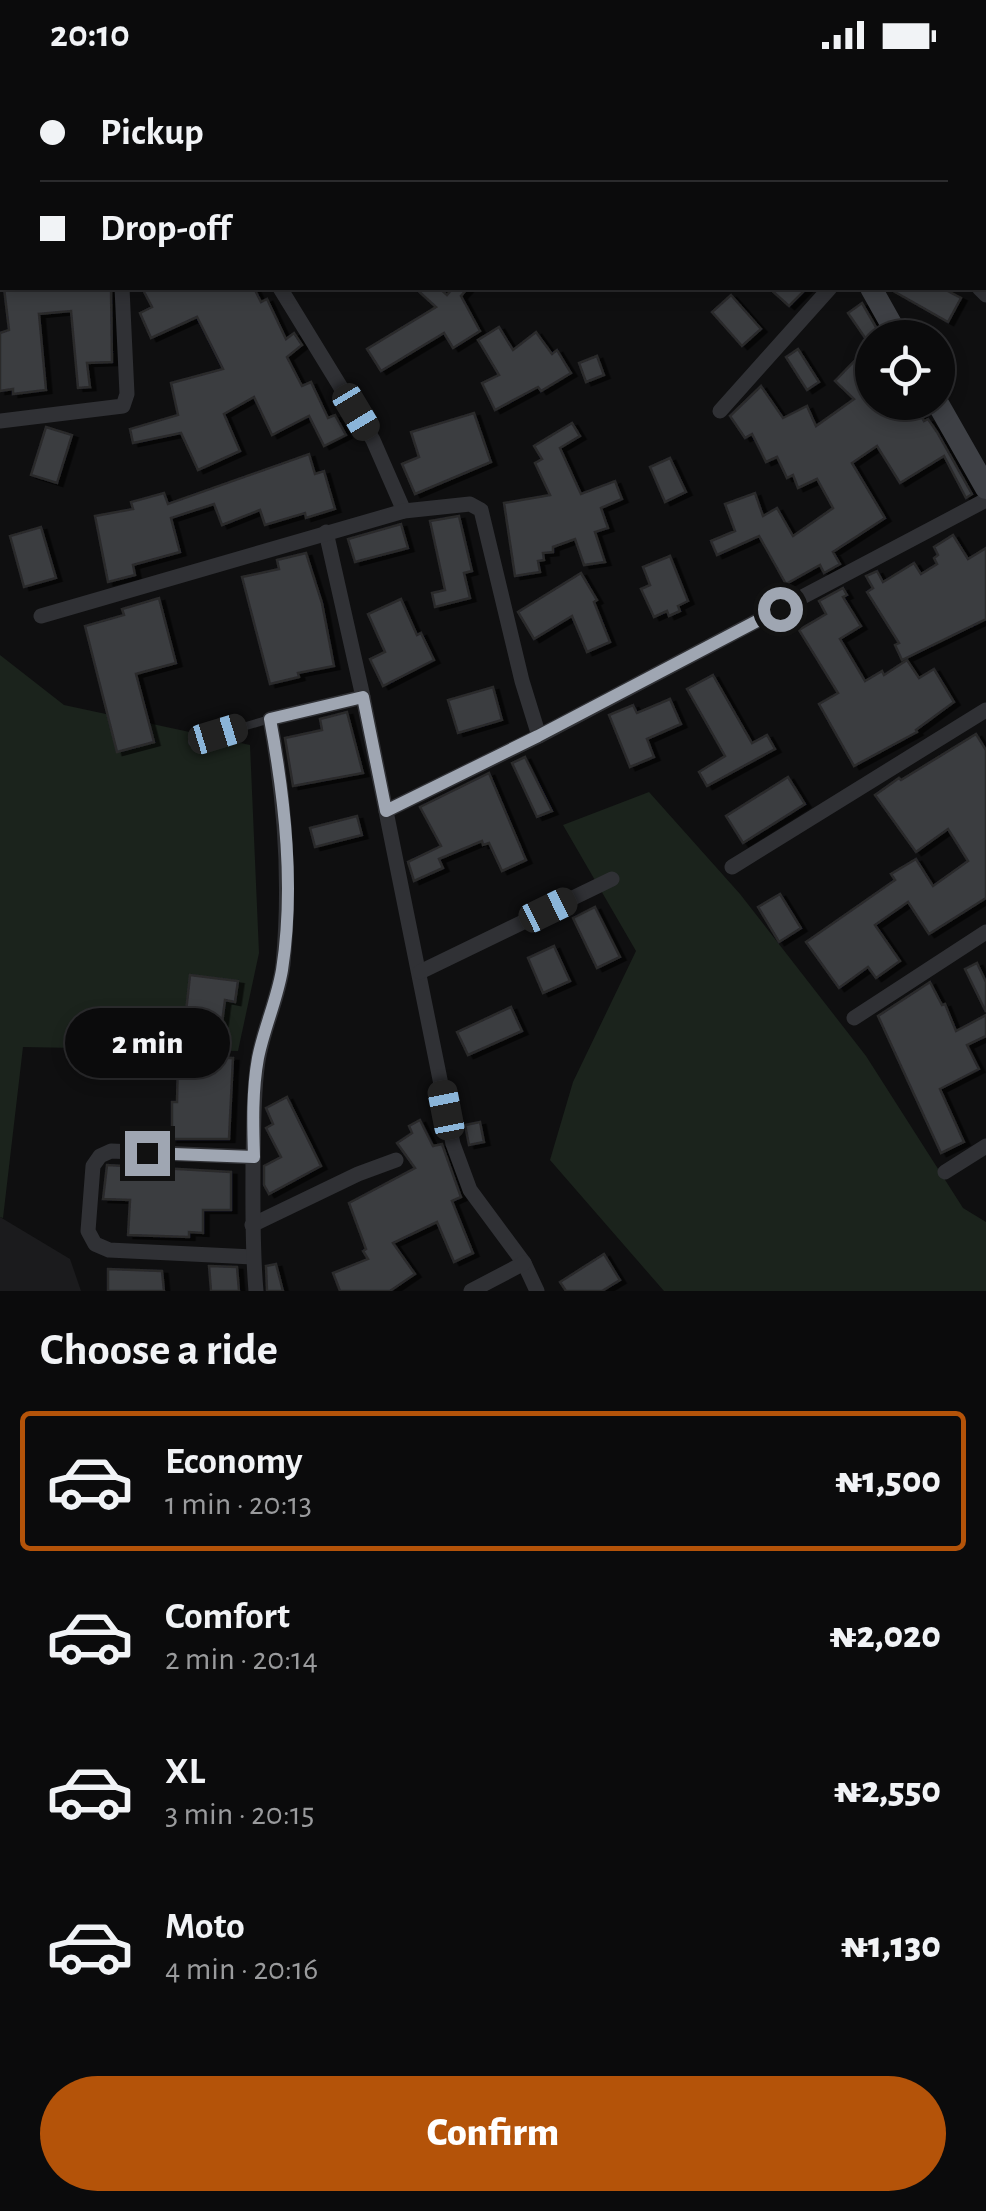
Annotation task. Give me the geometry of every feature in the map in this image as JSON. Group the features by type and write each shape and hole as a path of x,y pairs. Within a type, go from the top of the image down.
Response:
{"street":[{"path":"0,421 123,406 127,394 122,290"},
{"path":"281,290 373,440 404,511"},
{"path":"720,411 828,290"},
{"path":"872,290 889,320"},
{"path":"947,420 986,488"},
{"path":"386,811 538,736 986,500"},
{"path":"41,616 404,511 470,504 481,510 538,736"},
{"path":"326,532 453,1144 470,1190 524,1263 538,1291"},
{"path":"256,1291 252,1257 252,1106 259,1055 282,968 287,908 287,849 270,719 363,697"},
{"path":"732,868 986,710"},
{"path":"420,972 612,879"},
{"path":"854,1018 986,932"},
{"path":"945,1172 986,1146"},
{"path":"252,1257 108,1250 95,1244 88,1231 93,1166 100,1156 111,1151 254,1157"},
{"path":"252,1225 396,1160"},
{"path":"471,1291 524,1263"}],"lane":[{"path":"192,742 270,719"}],"shaded area":[{"path":"0,655 64,705 250,745 259,953 238,1051 23,1047 3,1218 0,1217"},
{"path":"649,792 740,894 866,1056 963,1208 986,1222 986,1291 664,1291 550,1160 573,1082 636,951 563,825"},
{"path":"0,1217 70,1259 81,1291 0,1291"}],"building":[{"path":"4,290 111,290 112,362 87,363 90,387 78,388 71,311 39,314 46,390 13,394 13,389 0,391 0,333 9,330"},
{"path":"143,290 255,290 261,302 267,299 286,339 294,333 302,345 287,357 302,386 311,382 328,418 335,415 346,435 324,446 309,416 272,435 254,397 224,414 240,451 198,470 181,433 133,443 130,429 178,415 171,383 223,369 197,317 151,338 140,313 152,307"},
{"path":"417,290 441,290 447,295 451,290 466,290 461,296 480,331 453,348 444,333 381,371 367,349 436,307"},
{"path":"771,290 805,290 789,306"},
{"path":"892,290 946,290 961,298 949,320 944,320"},
{"path":"731,295 761,329 742,346 712,312"},
{"path":"862,303 872,320 855,320 855,323 848,313"},
{"path":"499,327 513,350 536,332 552,354 557,350 571,373 541,391 538,387 495,410 482,383 499,375 478,340"},
{"path":"798,349 819,382 807,390 786,357"},
{"path":"597,356 604,375 586,382 579,363"},
{"path":"855,360 855,420 929,420 972,494 966,498 944,456 900,483 877,446 852,463 885,518 833,552 840,564 824,573 820,565 786,584 759,536 717,555 711,541 735,531 725,504 755,493 763,516 777,508 793,536 833,508 817,479 798,488 793,475 787,478 777,457 766,462 752,434 745,438 730,416 761,386 783,418 807,406 816,426 854,399 835,381"},
{"path":"474,413 491,462 415,494 402,464 419,457 411,432"},
{"path":"572,423 580,436 560,448 581,494 615,481 622,499 601,508 608,528 595,532 605,562 584,565 575,539 553,547 553,552 543,553 544,560 538,561 540,572 515,576 504,503 550,495 535,463 542,459 534,446"},
{"path":"46,427 72,435 57,483 31,475"},
{"path":"309,454 315,474 324,471 335,509 265,525 260,510 222,525 214,504 171,518 180,552 133,565 135,575 108,582 95,516 133,509 131,502 164,493 168,504"},
{"path":"670,458 686,492 665,502 650,467"},
{"path":"459,516 472,571 464,573 470,598 435,607 432,593 445,590 430,521"},
{"path":"401,524 408,548 355,562 348,539"},
{"path":"41,527 56,578 24,587 10,536"},
{"path":"953,535 968,559 986,548 986,619 902,660 895,645 899,643 867,592 873,588 866,576 877,571 883,582 914,563 921,574 937,564 934,547"},
{"path":"306,553 322,603 334,666 298,673 299,677 270,684 242,577 279,569 277,560"},
{"path":"670,556 688,601 678,606 680,611 654,617 641,589 650,585 643,567"},
{"path":"581,573 597,600 594,602 610,642 587,652 572,616 534,639 518,612"},
{"path":"843,588 847,595 843,597 861,626 840,639 865,681 882,671 884,675 907,660 919,678 934,669 954,702 917,732 854,766 819,704 838,693 799,630 826,614 819,601"},
{"path":"159,598 176,663 136,674 154,742 117,752 85,626 124,615 122,609"},
{"path":"401,599 417,635 421,633 434,660 383,686 370,659 385,652 368,614"},
{"path":"713,675 752,743 767,735 775,749 707,786 699,772 725,756 687,689"},
{"path":"493,687 502,720 458,733 448,700"},
{"path":"670,699 681,724 647,739 654,757 630,767 609,715 633,705 637,713"},
{"path":"347,712 363,773 293,786 285,738 322,730 320,719"},
{"path":"976,734 986,750 986,898 929,934 908,902 875,925 900,961 876,978 868,967 839,988 806,942 895,880 891,874 916,859 933,886 968,861 948,829 916,852 875,795"},
{"path":"525,757 552,811 537,817 512,763"},
{"path":"489,773 526,860 502,871 489,843 483,845 482,841 439,859 443,868 414,881 408,862 441,846 420,807"},
{"path":"788,777 805,804 743,843 726,816"},
{"path":"357,816 362,835 315,847 310,828"},
{"path":"780,894 801,928 779,942 758,907"},
{"path":"595,907 620,957 597,968 573,918"},
{"path":"554,946 570,981 543,993 528,958"},
{"path":"977,963 986,982 986,1012 965,969"},
{"path":"190,975 238,981 235,1002 225,1000 222,1023 217,1022 216,1033 184,1030"},
{"path":"930,982 956,1031 986,1015 986,1036 967,1045 979,1069 940,1089 964,1142 941,1153 878,1016"},
{"path":"511,1007 522,1031 468,1055 457,1032"},
{"path":"178,1057 233,1058 229,1139 172,1139"},
{"path":"287,1097 321,1166 269,1194 264,1185 264,1166 281,1157 266,1128 273,1124 266,1108"},
{"path":"420,1120 433,1146 442,1144 461,1197 452,1201 473,1253 454,1262 437,1222 393,1243 415,1274 390,1291 340,1291 333,1273 368,1259 349,1203 415,1168 397,1143 412,1133 409,1126"},
{"path":"480,1122 484,1142 469,1145 465,1125"},
{"path":"107,1165 231,1172 231,1210 203,1210 203,1233 189,1232 189,1237 128,1235 130,1200 103,1199"},
{"path":"604,1254 620,1280 602,1291 566,1291 560,1282"},
{"path":"276,1264 283,1291 267,1291 266,1266"},
{"path":"209,1266 237,1267 239,1291 211,1291"},
{"path":"108,1269 162,1271 164,1291 108,1291"}],"route":[{"path":"147,1153 254,1157 252,1106 259,1055 282,968 287,908 287,849 270,719 363,697 386,811 780,609"}]}
